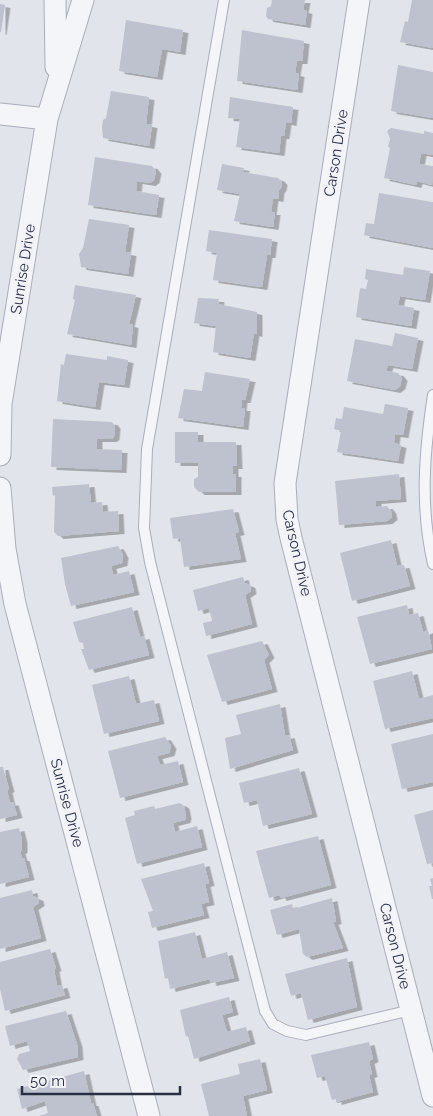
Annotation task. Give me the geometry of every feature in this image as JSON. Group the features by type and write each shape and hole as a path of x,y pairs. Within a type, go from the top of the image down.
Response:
{"street":[{"name":"Sunrise Drive","path":"55,0 56,85"},
{"name":"Sunrise Drive","path":"0,454 1,404 47,119 83,0"},
{"name":"Carson Drive","path":"359,0 285,483 286,501 292,538 433,1096"},
{"path":"0,114 47,119"},
{"name":"Sunrise Drive","path":"0,488 5,549 15,604 149,1116"}],"lane":[{"path":"224,0 147,449 144,528 150,562 265,1011 273,1024 287,1031 306,1035 411,1010"},
{"path":"433,395 426,438 424,499 425,530 433,564"}],"building":[{"path":"272,0 305,0 303,10 307,11 305,25 268,19 266,16 267,8 271,6"},
{"path":"412,0 433,0 433,48 400,42 405,21 408,22"},
{"path":"0,4 5,5 1,32 0,32"},
{"path":"126,20 183,30 180,52 162,49 157,77 119,71"},
{"path":"242,30 304,41 302,61 297,61 295,73 299,74 297,90 237,81"},
{"path":"398,65 433,72 433,118 391,111"},
{"path":"111,91 149,97 146,124 152,125 149,146 103,138 103,120 106,118"},
{"path":"230,97 293,107 291,123 286,122 284,136 281,136 279,153 236,147 240,119 228,118"},
{"path":"391,128 424,134 424,131 433,133 433,155 421,153 419,164 433,166 432,185 417,181 416,185 384,178 390,148 388,147 390,139 387,131"},
{"path":"95,157 152,166 156,171 154,180 150,183 137,181 136,191 159,195 156,215 88,205"},
{"path":"222,164 244,168 243,172 278,178 282,182 278,199 273,198 271,212 275,212 273,227 234,221 240,194 217,190"},
{"path":"379,193 433,202 433,248 364,235 366,223 374,224"},
{"path":"89,219 129,225 125,252 131,253 128,274 81,267 79,254 83,248"},
{"path":"209,230 272,239 270,255 267,255 262,287 213,280 217,253 206,251"},
{"path":"404,267 430,271 425,300 400,296 398,305 414,308 411,326 356,317 360,288 366,289 368,280 365,279 366,269 403,275"},
{"path":"75,285 136,295 129,324 133,325 131,345 67,334 75,300 73,299"},
{"path":"198,298 219,299 218,304 257,312 257,334 254,333 250,358 213,352 216,326 194,323"},
{"path":"395,333 418,338 412,369 388,365 386,371 398,373 402,378 400,386 395,390 347,381 355,339 392,346"},
{"path":"66,354 107,360 107,356 128,360 124,385 99,382 95,407 57,401 61,364 64,365"},
{"path":"205,372 250,379 245,400 242,400 241,408 245,408 243,427 178,418 184,389 202,391"},
{"path":"385,404 408,408 403,435 395,434 394,443 401,445 398,461 337,452 341,431 334,429 336,418 342,419 344,407 383,414"},
{"path":"53,419 112,422 115,426 114,437 111,439 97,439 97,449 122,450 121,470 51,467"},
{"path":"175,432 198,432 198,442 236,442 237,466 233,466 233,474 236,474 236,492 199,492 194,487 194,479 198,477 198,463 175,463"},
{"path":"399,474 401,499 376,501 376,507 387,506 391,511 392,517 387,521 339,525 335,481"},
{"path":"89,484 91,503 102,502 103,512 118,511 119,531 58,536 54,532 55,495 53,496 52,487"},
{"path":"233,509 239,532 235,533 241,559 184,567 180,538 173,539 170,518"},
{"path":"391,540 397,566 404,565 410,586 352,601 340,553"},
{"path":"118,546 123,555 122,563 111,566 113,575 129,571 134,592 71,606 61,558"},
{"path":"243,577 245,583 250,585 251,591 245,595 252,624 206,636 203,623 212,621 209,608 198,611 193,590"},
{"path":"407,605 409,615 418,613 423,632 428,630 432,649 370,664 357,617"},
{"path":"132,607 140,637 144,636 149,655 89,670 81,649 84,649 83,643 79,642 73,622"},
{"path":"262,641 269,655 264,660 272,689 222,702 207,655"},
{"path":"412,671 419,699 433,695 433,718 385,729 373,681"},
{"path":"129,676 136,704 154,700 159,721 104,734 92,685"},
{"path":"280,704 285,736 289,735 293,750 230,769 225,738 241,734 236,715"},
{"path":"433,734 433,782 402,789 391,744"},
{"path":"165,737 171,746 169,753 157,756 160,765 178,761 183,782 120,798 108,751"},
{"path":"0,767 3,767 9,789 7,790 10,803 13,802 17,815 0,819"},
{"path":"299,768 312,814 263,826 257,800 244,803 239,783"},
{"path":"180,803 184,806 186,816 185,820 173,823 175,832 197,826 202,847 137,864 125,818 135,815 134,811 154,806 155,809"},
{"path":"433,810 433,863 427,864 414,815"},
{"path":"19,828 22,840 22,850 20,851 29,877 0,884 0,832"},
{"path":"318,836 331,885 281,898 280,895 269,898 256,851"},
{"path":"204,863 209,883 205,884 209,902 201,904 204,915 152,928 148,912 153,911 141,879"},
{"path":"433,878 432,899 429,886 432,886 430,879"},
{"path":"32,890 33,896 38,898 39,903 33,907 41,938 0,949 0,898"},
{"path":"332,898 336,921 333,922 343,948 307,957 303,954 299,929 277,935 270,910 292,904 293,909"},
{"path":"195,932 202,959 227,952 234,978 211,983 210,979 170,989 168,978 165,979 158,941"},
{"path":"50,949 56,968 54,969 57,986 62,985 65,995 5,1011 0,989 0,962"},
{"path":"347,958 357,1007 308,1020 301,993 291,996 285,974"},
{"path":"229,997 233,1012 222,1015 227,1032 246,1027 250,1041 194,1059 188,1036 186,1037 180,1010"},
{"path":"66,1011 77,1044 78,1057 23,1070 17,1059 19,1054 30,1051 27,1041 10,1046 5,1026"},
{"path":"369,1042 373,1059 369,1061 372,1074 369,1075 373,1092 336,1102 336,1099 332,1100 325,1076 317,1078 311,1055"},
{"path":"260,1059 267,1090 243,1096 247,1116 209,1116 201,1084 240,1074 238,1064"},
{"path":"84,1071 91,1103 93,1103 97,1116 39,1116 48,1113 45,1101 22,1109 17,1089"}]}
